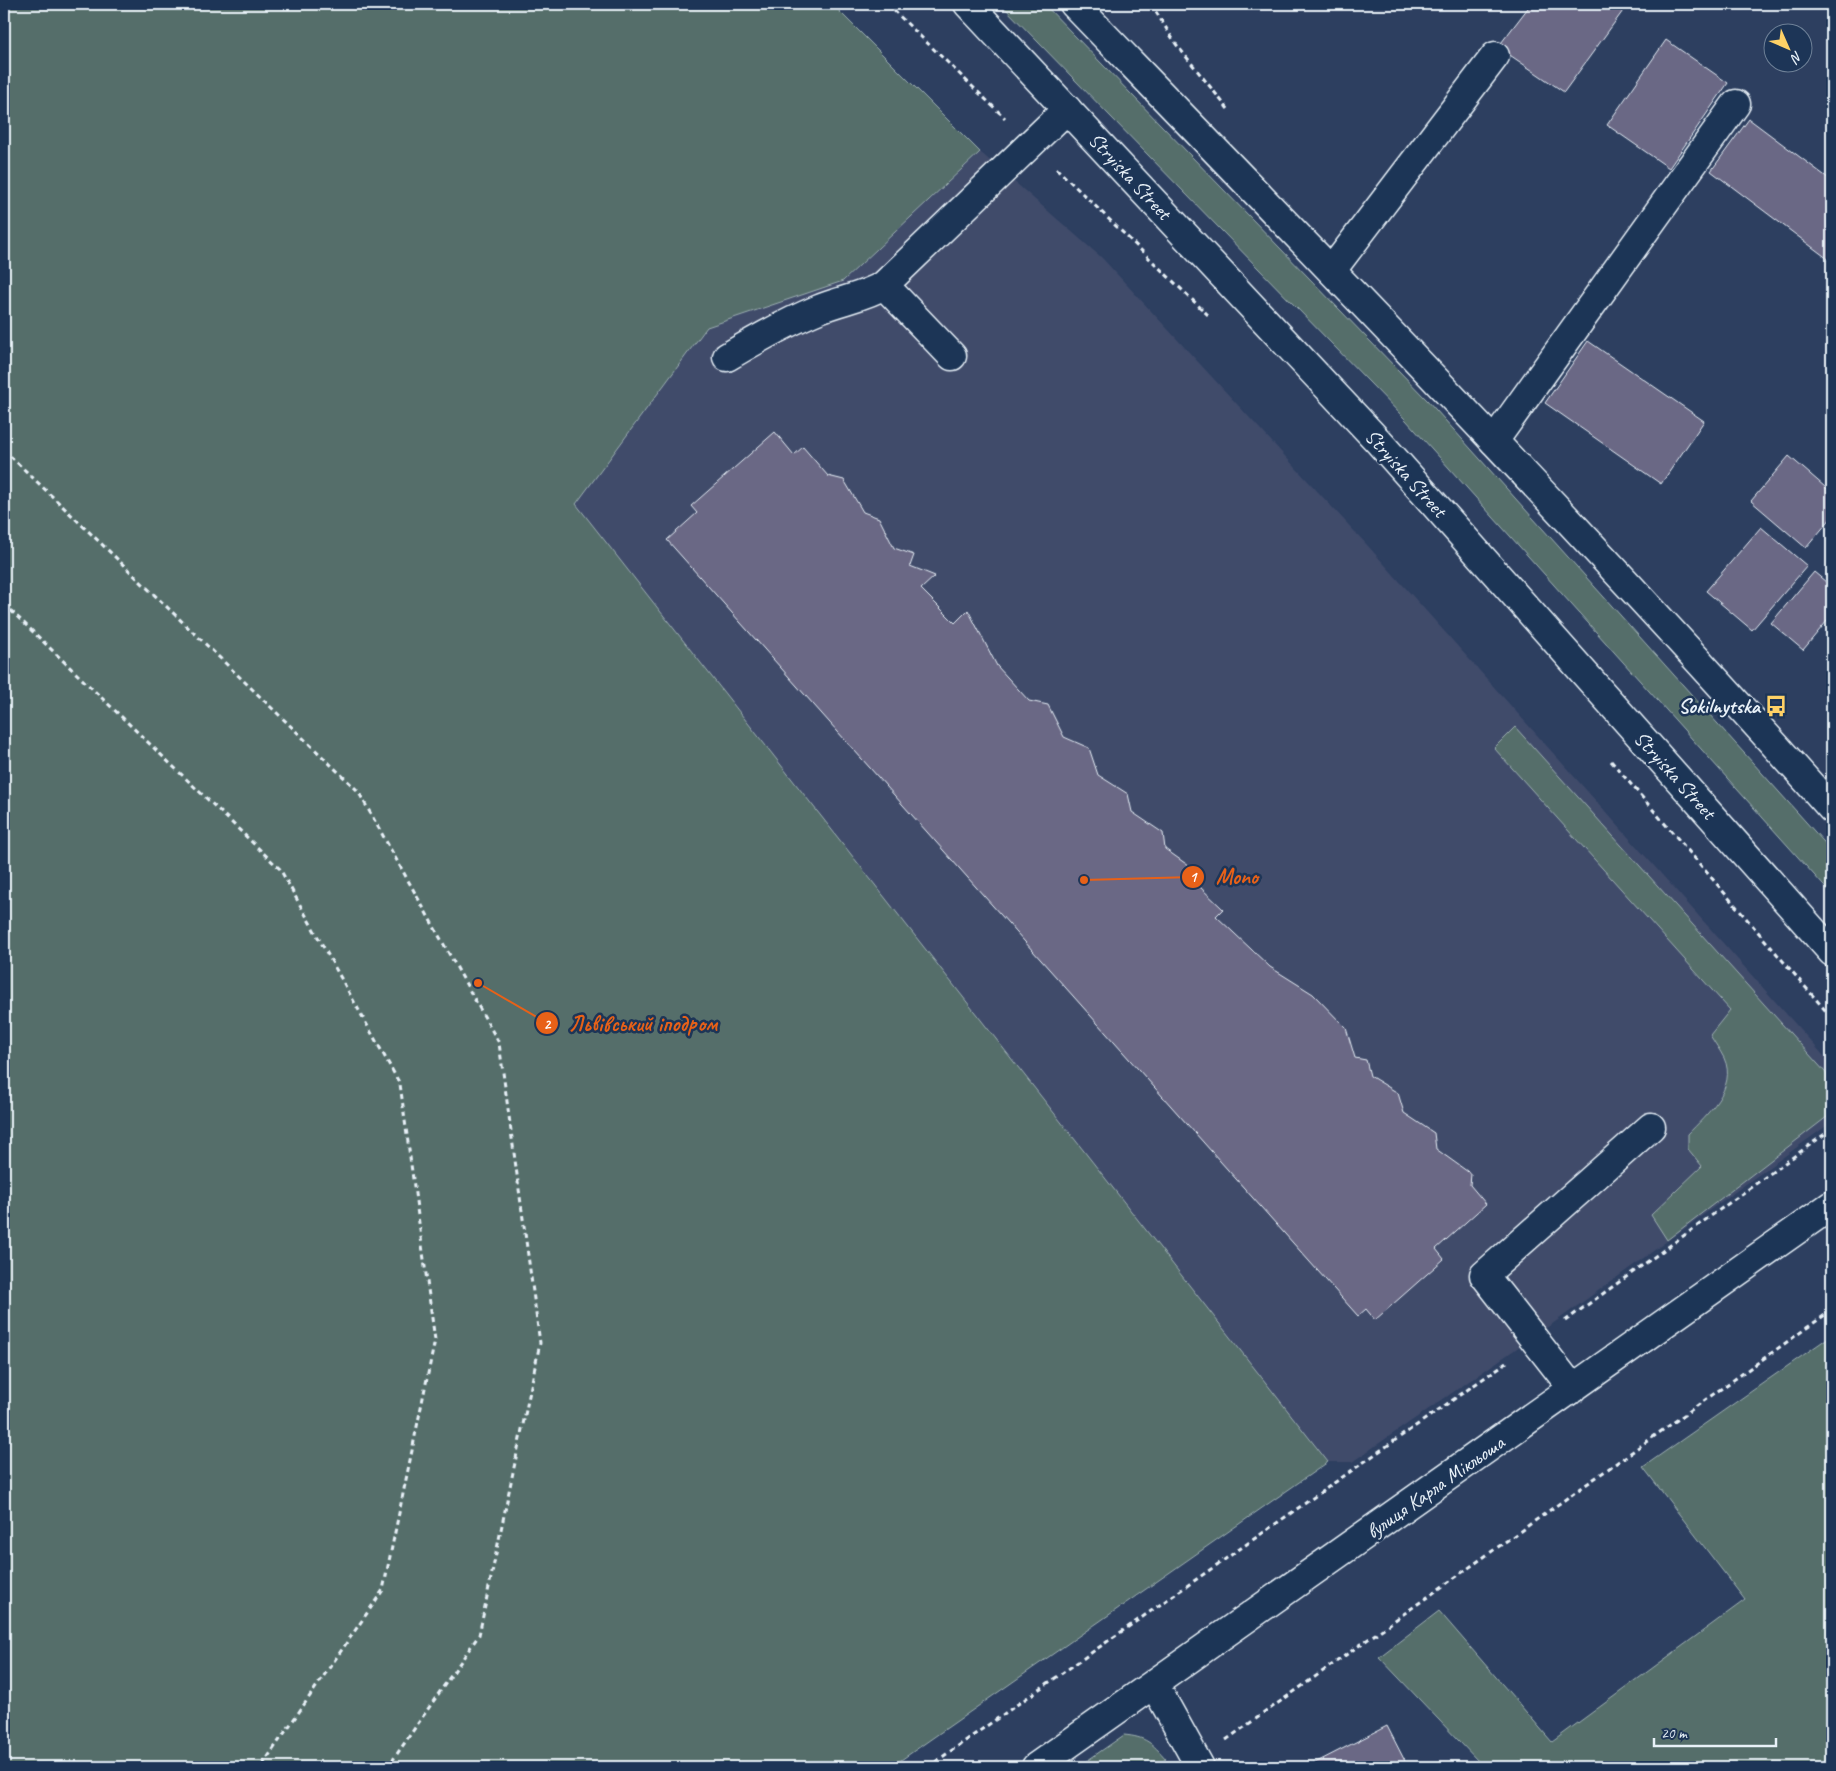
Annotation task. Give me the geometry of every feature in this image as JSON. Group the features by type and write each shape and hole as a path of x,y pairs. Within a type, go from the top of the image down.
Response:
{"main road":[{"name":"Stryiska Street","path":"968,4 1379,442 1832,952"},
{"path":"1074,4 1332,270 1494,441 1751,718 1832,809"},
{"path":"1332,270 1494,56"},
{"path":"1494,441 1736,104"},
{"path":"727,356 772,330 820,308 871,292 884,284 1067,109"},
{"path":"884,284 952,356"},
{"path":"1573,1389 1484,1275 1651,1127"},
{"name":"вулиця Карла Мікльоша","path":"1036,1767 1832,1205"},
{"path":"1154,1684 1198,1763"}],"path":[{"path":"887,4 1210,317"},
{"path":"4,450 358,791 499,1043 540,1343 479,1635 388,1767"},
{"path":"4,604 280,869 400,1084 435,1340 383,1590 261,1767"},
{"path":"1608,757 1832,1018"},
{"path":"1561,1324 1825,1134 1832,1126"},
{"path":"1198,1763 1241,1730 1832,1310"},
{"path":"928,1767 1508,1361"}],"shaded area":[{"path":"980,152 1102,258 1368,546 1832,1065 1832,1118 1829,1124 1555,1322 1352,1462 1328,1462 576,504 707,327 843,281"}],"green space":[{"path":"4,4 832,4 980,152 843,281 707,327 576,504 1328,1462 891,1767 4,1767"},
{"path":"1001,4 1044,4 1427,400 1832,851 1832,895 1406,420"},
{"path":"1515,727 1826,1073 1831,1095 1832,1113 1667,1240 1651,1215 1702,1166 1688,1149 1688,1134 1711,1110 1724,1090 1727,1080 1727,1069 1724,1058 1710,1035 1730,1010 1494,748"},
{"path":"1832,1335 1832,1767 1481,1767 1479,1762 1379,1657 1439,1611 1552,1742 1745,1600 1643,1467"},
{"path":"1124,1735 1143,1739 1157,1749 1166,1759 1155,1767 1078,1767"}],"building":[{"path":"1531,4 1628,4 1564,92 1498,47"},
{"path":"1666,40 1728,83 1669,168 1607,125"},
{"path":"1749,119 1832,181 1832,262 1711,171"},
{"path":"1588,341 1704,421 1661,484 1545,403"},
{"path":"775,432 794,455 803,447 828,476 844,480 863,512 879,518 894,548 914,555 910,566 935,576 921,589 955,623 968,610 997,666 1029,701 1048,705 1064,737 1089,748 1098,775 1128,794 1132,812 1163,833 1165,849 1199,873 1199,886 1223,909 1216,916 1270,967 1313,994 1346,1028 1355,1058 1366,1060 1370,1076 1398,1093 1404,1113 1434,1133 1436,1149 1471,1174 1470,1185 1486,1204 1436,1249 1444,1259 1375,1320 1366,1309 1358,1316 667,540 697,513 691,506"},
{"path":"1789,456 1832,493 1832,517 1806,548 1751,501"},
{"path":"1761,527 1807,566 1752,630 1706,591"},
{"path":"1814,572 1832,587 1832,615 1803,650 1771,623"},
{"path":"1387,1726 1408,1767 1307,1767"}],"place":[{"name":"Sokilnytska","path":"1776,706"},
{"name":"Mono","path":"1084,880"},
{"name":"Львівський іподром","path":"478,983"}]}
